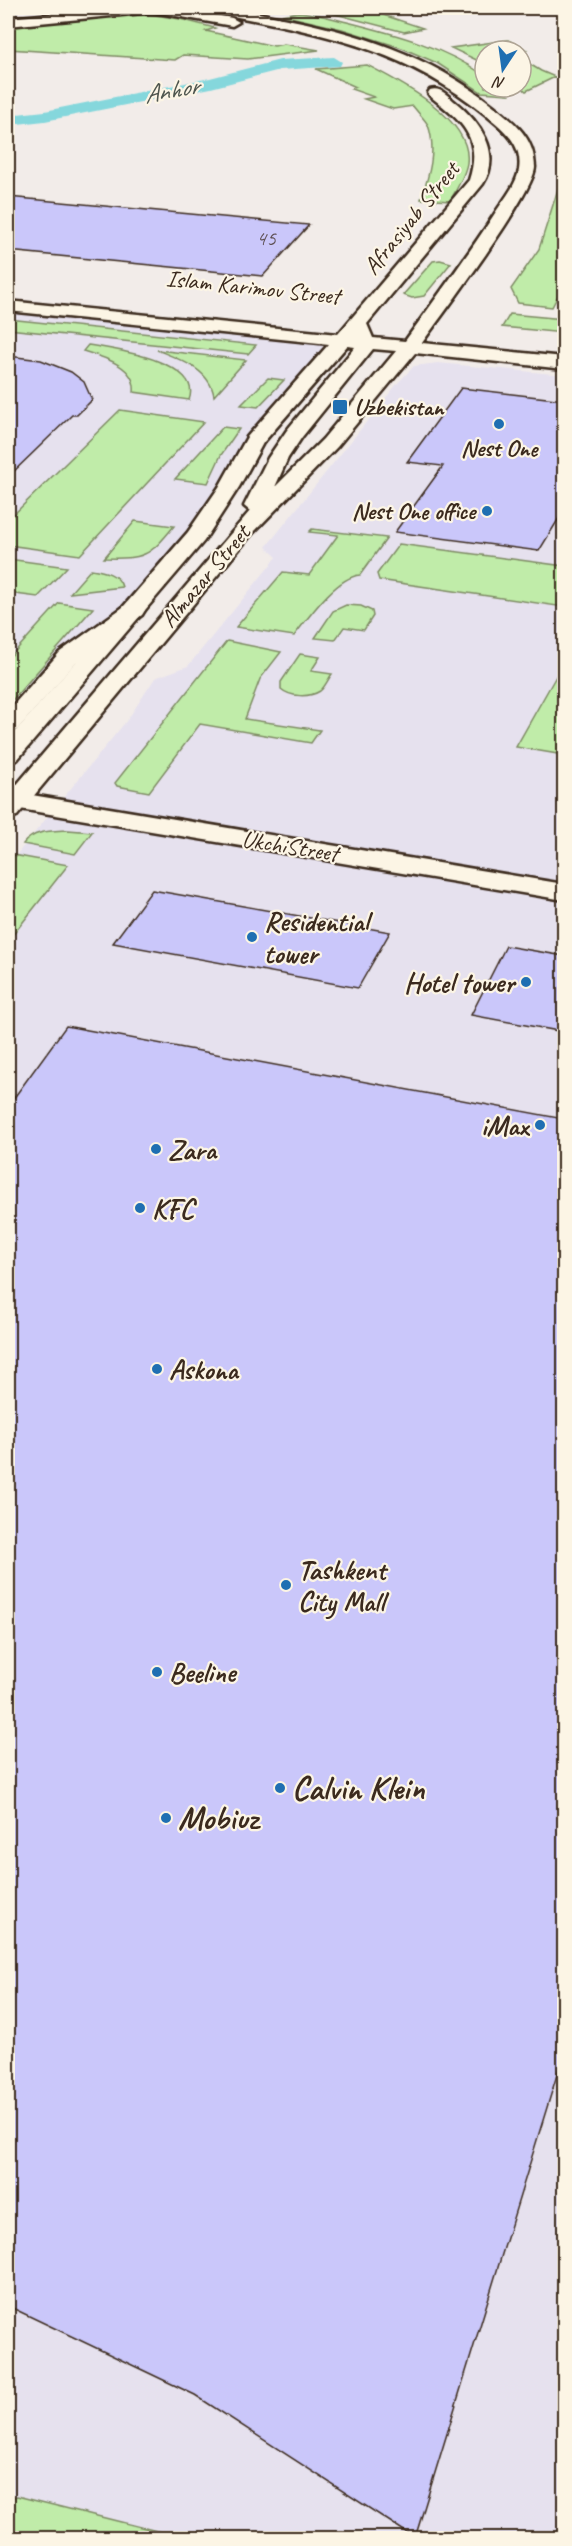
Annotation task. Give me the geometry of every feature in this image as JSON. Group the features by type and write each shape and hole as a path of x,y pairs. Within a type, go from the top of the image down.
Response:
{"main road":[{"path":"8,21 110,8"},
{"path":"8,21 154,8 323,42 369,57 401,72"},
{"path":"212,8 298,24 392,51 431,70 485,105 514,130 523,142 527,170 523,182 465,273 410,347"},
{"path":"271,8 277,14 298,24"},
{"name":"Afrasiyab Street","path":"342,340 465,197 477,181 484,166 484,155 476,130 448,103 418,82"},
{"path":"8,289 118,300"},
{"name":"Islam Karimov Street","path":"8,306 410,347"},
{"name":"Islam Karimov Street","path":"335,321 380,325"},
{"path":"243,530 286,446 303,422 362,353 366,343 358,323"},
{"path":"402,327 445,331"},
{"path":"8,755 202,528 254,441 342,340"},
{"path":"410,347 564,363"},
{"name":"Almazar Street","path":"10,804 243,530 330,443 410,347"},
{"path":"8,725 68,657 134,609"},
{"name":"UkchiStreet","path":"10,804 564,892"}],"shaded area":[{"path":"8,306 342,341 270,421 168,570 8,755"},
{"name":"Tashkent City Mall","path":"438,363 564,375 564,2538 8,2538 8,865 128,719 155,678 188,666 277,557 266,547 397,384 414,366"}],"green space":[{"path":"324,8 362,8 423,28 404,32 320,10"},
{"path":"136,12 180,19 215,28 206,31 274,46 284,44 319,50 248,59 183,55 175,60 8,49 8,26"},
{"path":"298,12 310,13 383,31 436,49 473,68 473,87 437,63 402,48 342,29 282,15"},
{"path":"473,45 473,58 451,48"},
{"path":"367,65 432,104 459,132 466,147 467,163 450,201 421,199 429,172 432,144 428,125 413,106 393,109 364,99 374,97 351,89 356,87 316,69"},
{"path":"533,66 541,71 555,77 533,88"},
{"path":"558,189 564,189 564,284 552,307 518,303 511,289 539,249"},
{"path":"433,261 451,263 424,296 412,298 403,295"},
{"path":"510,314 564,319 564,333 502,327"},
{"path":"8,319 256,345 248,354 8,329"},
{"path":"88,345 153,359 170,367 183,376 190,387 189,400 134,392 130,375 117,364 83,351"},
{"path":"157,350 246,360 214,396 211,387 200,372 184,361"},
{"path":"268,378 284,380 258,407 241,405"},
{"path":"120,410 204,422 80,555 8,545 8,520"},
{"path":"223,427 239,429 221,455 208,483 175,479"},
{"path":"135,521 174,526 158,544 145,554 128,558 104,558"},
{"path":"312,529 387,538 360,575 351,577 332,590 294,636 236,627 283,572 309,575 338,535 309,532"},
{"path":"399,544 564,566 564,607 379,580 377,574"},
{"path":"8,559 67,567 38,597 8,593"},
{"path":"91,569 114,576 122,587 70,593"},
{"path":"59,603 93,608 8,705 8,659"},
{"path":"346,605 361,606 372,611 373,616 364,630 344,627 335,640 315,638 333,611"},
{"path":"227,641 281,652 260,679 245,719 320,730 311,743 200,724 149,792 117,786 115,783"},
{"path":"300,654 320,657 311,671 332,674 320,691 305,696 294,695 281,689 281,682"},
{"path":"564,662 564,755 516,747"},
{"path":"68,830 92,832 75,854 23,844 27,839 38,834"},
{"path":"13,855 68,865 8,941 8,862"},
{"path":"17,2496 185,2538 18,2538 8,2517 8,2499"}],"building":[{"path":"8,197 309,225 263,276 8,251"},
{"path":"8,356 41,360 71,372 84,382 92,400 77,415 72,415 8,477"},
{"path":"461,388 564,400 564,510 539,551 395,532 443,466 407,462"},
{"name":"Residential tower","path":"152,890 390,932 358,988 113,943"},
{"name":"Hotel tower","path":"506,946 564,956 564,1032 471,1015"},
{"name":"Tashkent City Mall","path":"66,1026 564,1119 564,2052 415,2538 195,2395 8,2306 8,1106"}],"waterway":[{"name":"Anhor","path":"8,120 45,116 211,83 280,65 334,62"}],"place":[{"name":"Uzbekistan","path":"340,407"},
{"name":"Nest One","path":"499,424"},
{"name":"Nest One office","path":"487,511"},
{"name":"Residential tower","path":"252,937"},
{"name":"Hotel tower","path":"526,982"},
{"name":"iMax","path":"540,1125"},
{"name":"Zara","path":"156,1149"},
{"name":"KFC","path":"140,1208"},
{"name":"Askona","path":"157,1369"},
{"name":"Tashkent City Mall","path":"286,1585"},
{"name":"Beeline","path":"157,1672"},
{"name":"Calvin Klein","path":"280,1788"},
{"name":"Mobiuz","path":"166,1818"}]}
